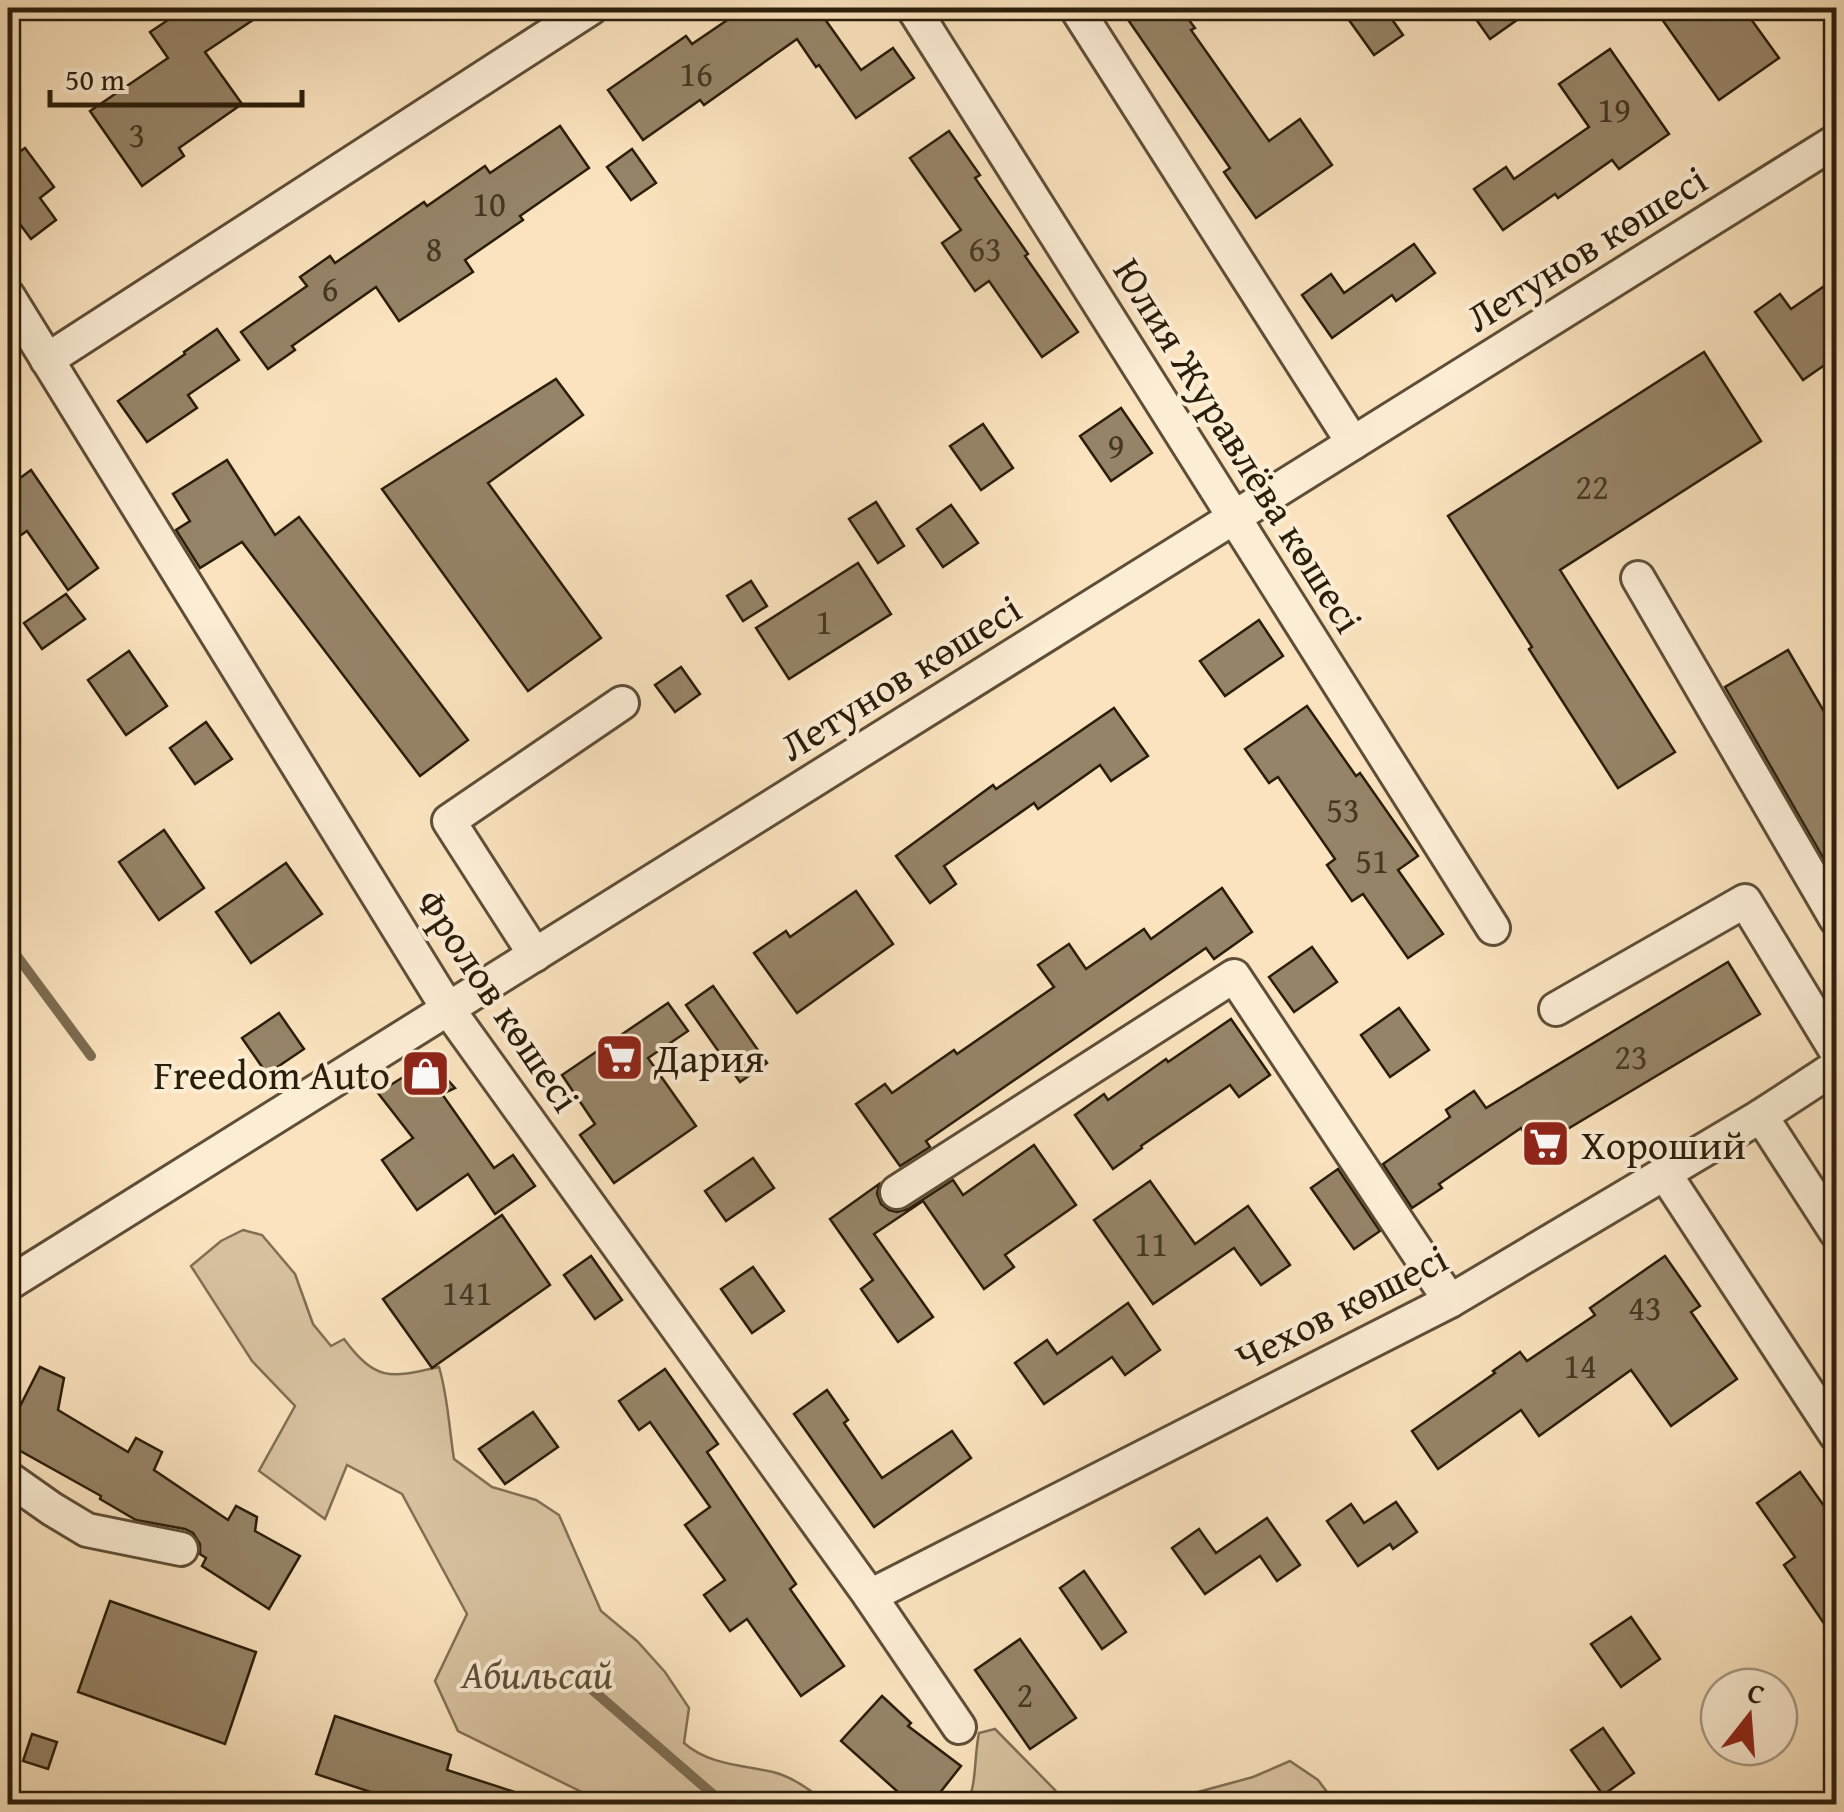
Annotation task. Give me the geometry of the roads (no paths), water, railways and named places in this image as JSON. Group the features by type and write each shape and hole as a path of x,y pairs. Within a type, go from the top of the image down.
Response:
{"street":[{"name":"Юлия Журавлёва көшесі","path":"913,8 1493,928"},
{"path":"1076,8 1353,444"},
{"path":"47,360 582,10"},
{"name":"Летунов көшесі","path":"8,1284 1836,142"},
{"name":"Фролов көшесі","path":"8,296 448,1009 870,1596 959,1727"},
{"path":"1638,578 1836,919"},
{"path":"535,955 449,821 622,703"},
{"path":"1556,1009 1746,901 1836,1051"},
{"path":"898,1192 1234,976 1450,1301"},
{"name":"Чехов көшесі","path":"870,1596 1450,1301 1761,1116 1836,1067"},
{"path":"1761,1116 1836,1232"},
{"path":"1665,1174 1836,1435"},
{"path":"8,1478 87,1530 180,1549"}],"waterway":[{"name":"Абильсай","path":"8,944 91,1056"},
{"name":"Абильсай","path":"581,1680 724,1804"}],"place":[{"name":"Дария","path":"619,1057"},
{"name":"Freedom Auto","path":"425,1074"},
{"name":"Хороший","path":"1546,1144"}]}
